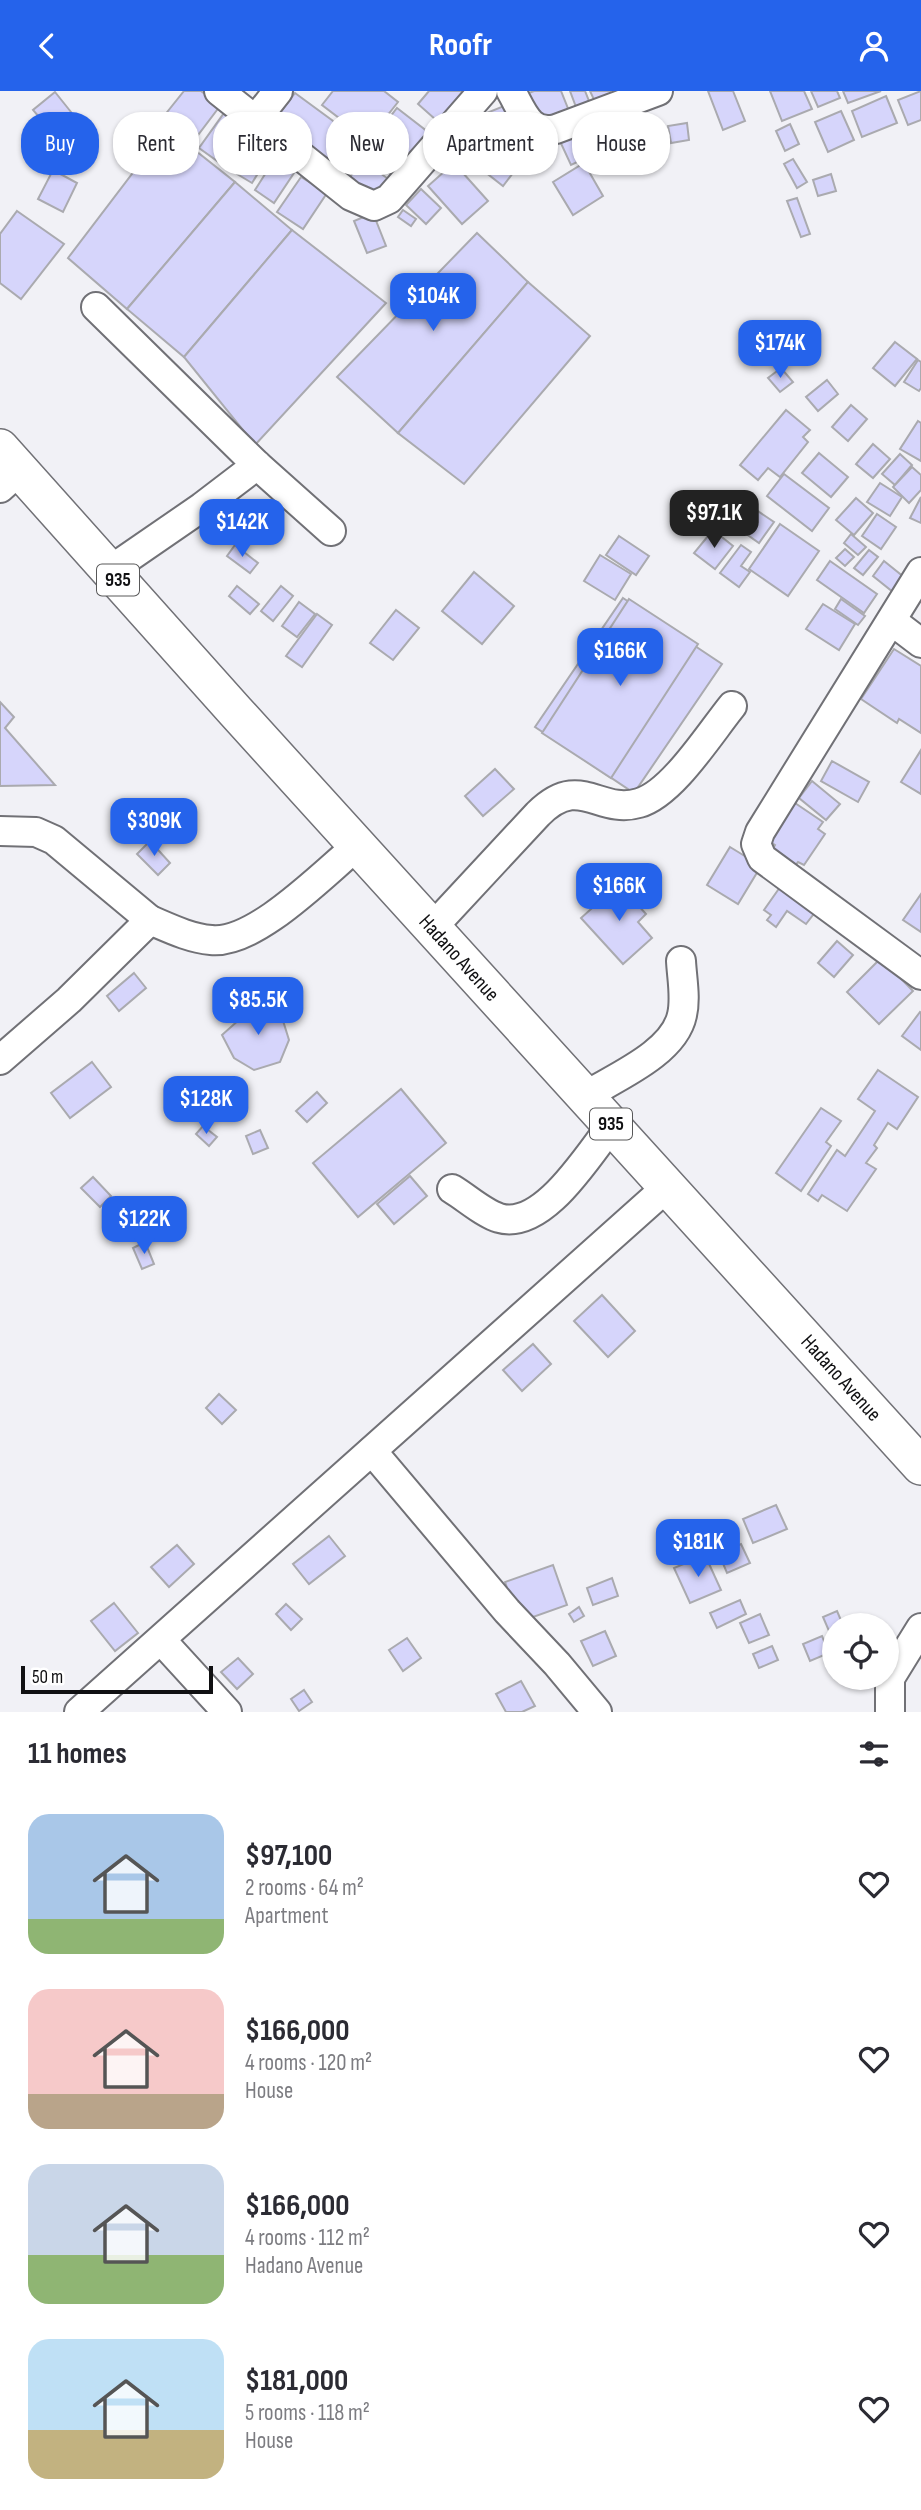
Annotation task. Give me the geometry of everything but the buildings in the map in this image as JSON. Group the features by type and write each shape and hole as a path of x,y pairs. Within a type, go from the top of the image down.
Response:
{"main road":[{"name":"Hadano Avenue","path":"7,469 110,571 921,1466"}],"street":[{"path":"219,91 247,112"},
{"path":"262,112 278,91"},
{"path":"312,164 351,196 374,206 389,199 483,91"},
{"path":"511,91 531,124 544,131 658,91"},
{"path":"96,306 257,465 331,531"},
{"path":"110,571 257,465"},
{"path":"921,572 760,832 756,845 762,858 921,975"},
{"path":"892,621 921,643"},
{"path":"432,928 538,814 555,800 562,796 581,796 626,805 650,798 675,778 732,706"},
{"path":"0,831 36,832 54,840 150,920 187,935 213,941 235,937 255,929 357,846"},
{"path":"0,1060 69,1000 150,920"},
{"path":"585,1096 659,1051 678,1030 684,1003 681,961"},
{"path":"452,1189 496,1217 518,1220 529,1216 541,1210 554,1198 612,1125"},
{"path":"79,1712 162,1641 667,1187"},
{"path":"372,1451 507,1611 597,1712"},
{"path":"890,1712 890,1678 921,1628"},
{"path":"162,1641 227,1712"}]}
